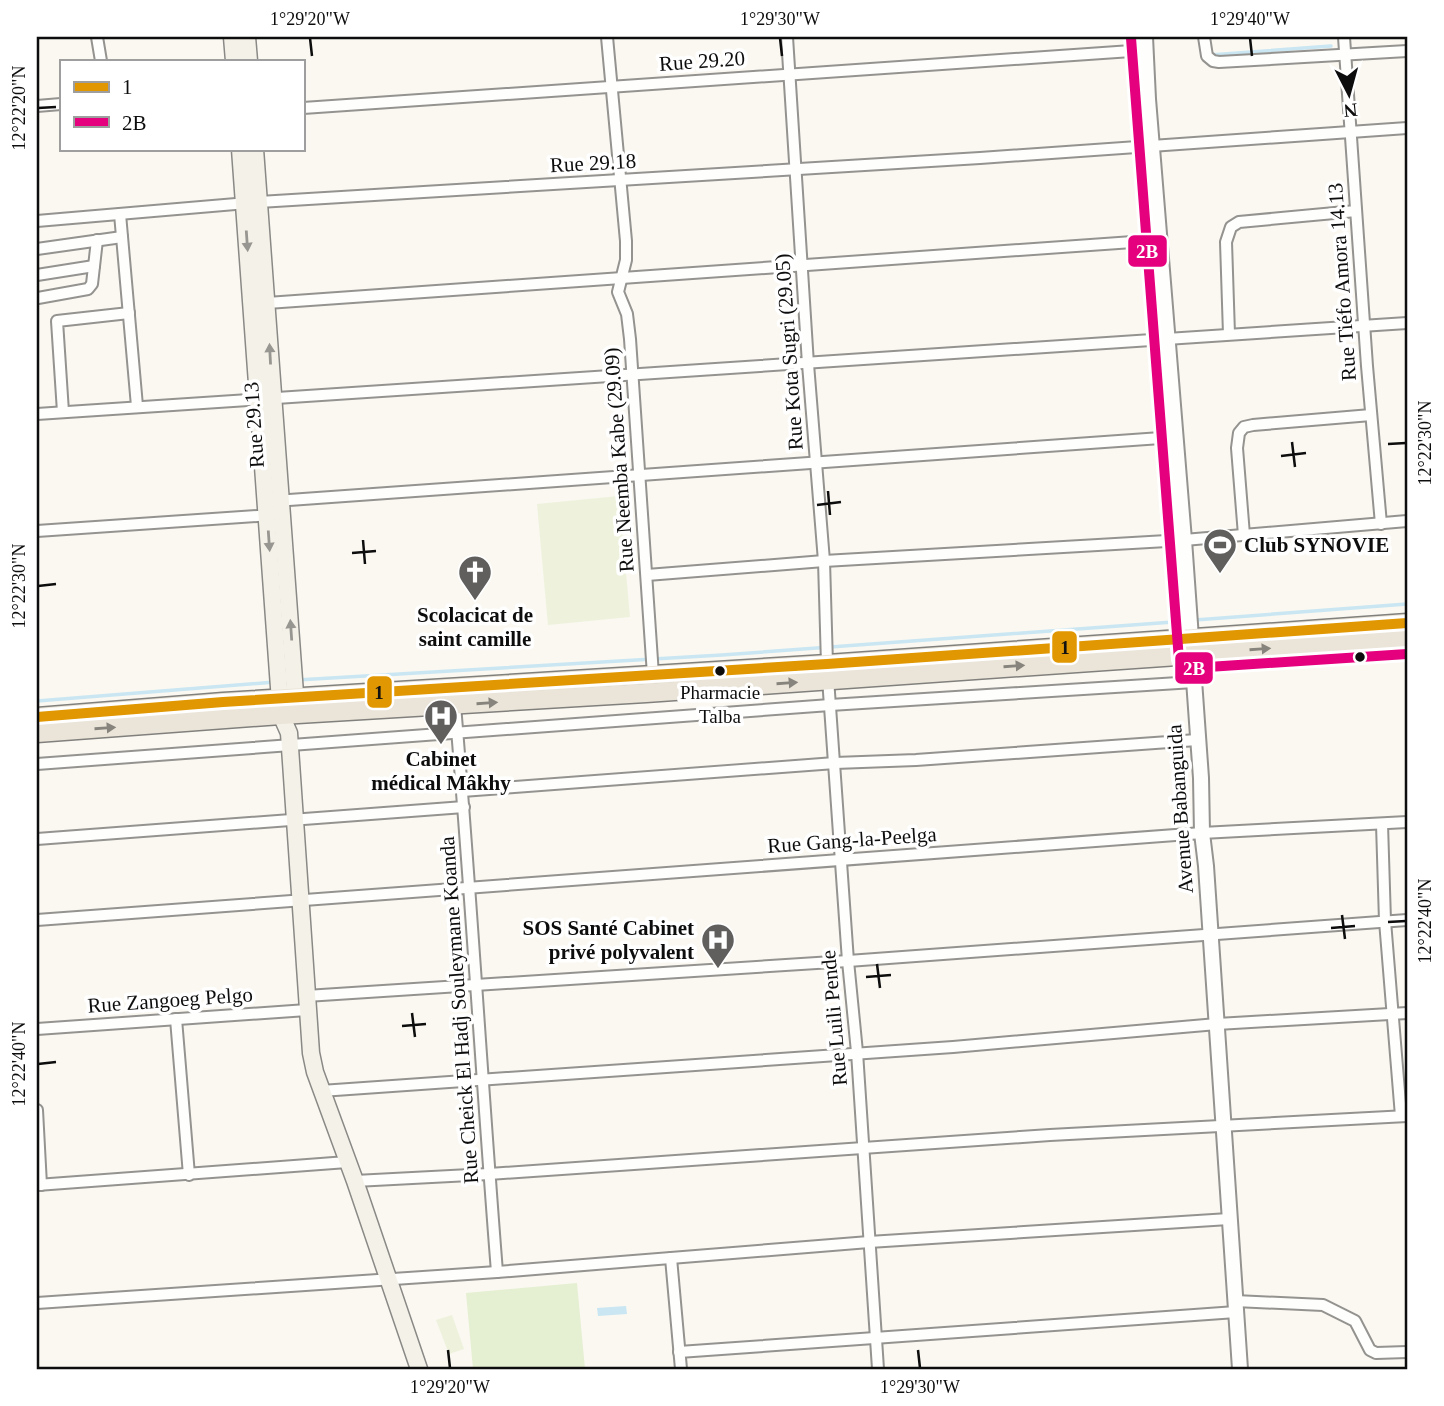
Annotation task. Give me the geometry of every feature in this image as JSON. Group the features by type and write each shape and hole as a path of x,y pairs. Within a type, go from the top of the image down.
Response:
{"main road":[{"path":"232,37 234,60"},
{"path":"247,37 248,60"},
{"path":"240,150 252,203 306,1003 315,1072 419,1369"},
{"name":"Rue 29.13","path":"255,150 252,203 267,303 265,397"},
{"path":"37,717 288,706 455,705 828,672 1191,645 1407,623"},
{"path":"1191,645 1407,640"},
{"path":"37,733 288,706 653,675 828,672"}],"street":[{"path":"97,37 101,60"},
{"name":"Rue Neemba Kabe (29.09)","path":"607,37 626,255 618,292 629,322 653,675"},
{"name":"Rue Kota Sugri (29.05)","path":"787,37 824,561 828,672"},
{"path":"1204,37 1207,56 1213,61 1407,51"},
{"name":"Rue Tiéfo Amora 14.13","path":"1344,37 1381,524"},
{"name":"Rue 29.20","path":"304,108 790,74 1146,43"},
{"name":"Avenue Babanguida","path":"1146,43 1201,778 1202,833 1240,1369"},
{"path":"37,106 60,104"},
{"name":"Rue 29.18","path":"37,221 252,203 796,170 1407,128"},
{"path":"1229,334 1226,236 1231,227 1240,222 1356,211"},
{"path":"120,214 138,406"},
{"path":"37,249 122,237"},
{"path":"38,298 88,289 92,284 97,240"},
{"path":"267,303 1161,240"},
{"path":"37,275 94,266"},
{"path":"64,412 57,321 129,313"},
{"path":"37,414 1407,323"},
{"path":"1244,535 1237,438 1244,427 1371,415"},
{"path":"37,531 638,475 1175,437"},
{"path":"647,575 824,561 1184,540 1407,521"},
{"name":"Rue Luili Pende","path":"828,672 878,1369"},
{"path":"37,764 290,739 457,733 830,705 1194,682"},
{"name":"Rue Cheick El Hadj Souleymane Koanda","path":"455,705 471,888 475,984 497,1272"},
{"path":"462,791 835,763 916,760 1197,740"},
{"path":"37,839 464,807"},
{"name":"Rue Gang-la-Peelga","path":"37,920 1202,833 1407,822"},
{"path":"355,1181 862,1147 1404,1116 1385,921 1382,824"},
{"name":"Rue Zangoeg Pelgo","path":"37,1029 176,1019 475,984 848,961 1407,920"},
{"path":"321,1091 953,1047 1217,1024 1407,1013"},
{"path":"176,1019 189,1175"},
{"path":"37,1110 39,1185 347,1162"},
{"path":"37,1303 497,1272 869,1242 1229,1219"},
{"path":"671,1258 681,1369"},
{"path":"679,1352 1236,1307 1323,1305 1355,1321 1370,1350 1376,1353 1407,1352"}],"green space":[{"path":"619,496 630,617 548,625 537,504"},
{"path":"577,1283 585,1369 473,1369 466,1293"},
{"path":"452,1315 464,1349 449,1354 436,1320"}],"water":[{"path":"626,1306 627,1314 598,1316 597,1308"}],"waterway":[{"path":"1210,55 1331,46"},
{"path":"1195,620 1407,604"},
{"path":"297,680 722,655 1187,621"},
{"path":"37,701 275,682"}],"transit line":[{"name":"2B","path":"1131,38 1179,660 1185,666 1193,668 1407,654"},
{"name":"1","path":"37,717 223,702 827,664 1407,623"}],"place":[{"name":"Club SYNOVIE","path":"1220,575"},
{"name":"Scolacicat de saint camille","path":"475,602"},
{"name":"Pharmacie Talba","path":"720,671"},
{"name":"Cabinet médical Mâkhy","path":"441,746"},
{"name":"SOS Santé Cabinet privé polyvalent","path":"718,970"}]}
